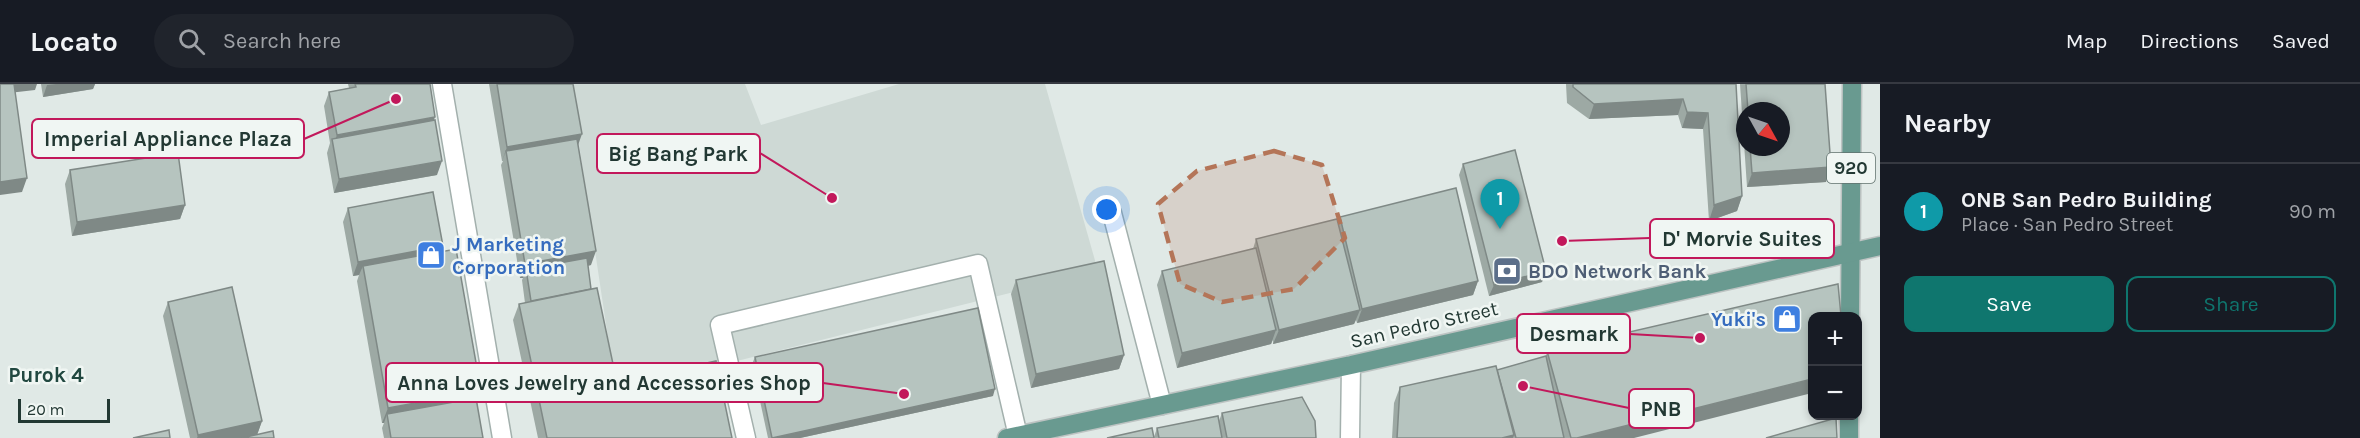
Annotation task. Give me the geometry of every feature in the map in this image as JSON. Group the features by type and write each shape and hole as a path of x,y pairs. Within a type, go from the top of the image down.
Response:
{"main road":[{"name":"920","path":"1850,312 1852,84"},
{"name":"San Pedro Street","path":"1012,437 1880,246"},
{"path":"1849,420 1849,438"}],"street":[{"path":"442,84 502,438"},
{"path":"1112,213 1162,405"},
{"path":"746,438 720,325 978,264 1012,437"},
{"path":"1350,438 1351,364"}],"highlighted area":[{"path":"1274,151 1322,165 1345,238 1294,289 1222,302 1180,284 1158,204 1197,171"}],"shaded area":[{"path":"570,84 745,84 761,125 899,84 1045,84 1098,271 616,391"}],"building":[{"path":"0,84 14,84 27,178 0,182"},
{"path":"355,84 430,84 435,117 337,135 329,92 356,87"},
{"path":"497,84 573,84 582,134 507,147"},
{"path":"1573,84 1736,84 1736,156 1740,156 1742,196 1714,205 1708,113 1687,112 1683,99 1594,104 1573,87"},
{"path":"1746,84 1825,84 1831,167 1752,173 1751,156 1790,156 1790,102 1747,102"},
{"path":"435,120 442,161 339,179 332,139"},
{"path":"577,139 596,251 525,264 506,151"},
{"path":"1515,150 1546,271 1494,285 1463,164"},
{"path":"178,153 185,205 77,222 70,170"},
{"path":"1456,188 1478,281 1362,309 1340,217"},
{"path":"433,192 443,246 358,262 348,208"},
{"path":"1337,219 1360,310 1279,330 1256,239"},
{"path":"1256,248 1276,330 1182,353 1162,271"},
{"path":"456,249 481,391 388,408 363,266"},
{"path":"587,258 591,289 531,301 526,269"},
{"path":"1104,261 1124,355 1036,374 1016,280"},
{"path":"1838,284 1841,312 1808,312 1808,380 1577,438 1571,438 1547,351"},
{"path":"232,287 262,421 198,435 168,302"},
{"path":"597,288 617,383 716,361 732,438 547,438 519,304"},
{"path":"978,308 995,389 772,438 755,357"},
{"path":"1546,356 1564,438 1516,438 1497,370"},
{"path":"1496,366 1514,435 1502,438 1397,438 1400,387"},
{"path":"1302,397 1315,421 1316,438 1227,438 1222,413"},
{"path":"476,398 483,438 391,438 387,414"},
{"path":"1218,416 1222,438 1159,438 1157,428"},
{"path":"1829,420 1836,420 1837,438 1766,438"},
{"path":"1152,428 1154,438 1107,438"},
{"path":"169,430 170,438 133,438"},
{"path":"273,431 274,438 242,438"}],"place":[{"name":"Imperial Appliance Plaza","path":"396,99"},
{"name":"Big Bang Park","path":"832,198"},
{"name":"ONB San Pedro Building","path":"1500,229"},
{"name":"D' Morvie Suites","path":"1562,241"},
{"name":"J Marketing Corporation","path":"431,255"},
{"name":"BDO Network Bank","path":"1507,271"},
{"name":"Yuki's","path":"1787,319"},
{"name":"Desmark","path":"1700,338"},
{"name":"PNB","path":"1523,386"},
{"name":"Anna Loves Jewelry and Accessories Shop","path":"904,394"}],"district":[{"name":"Purok 4","path":"46,375"}]}
